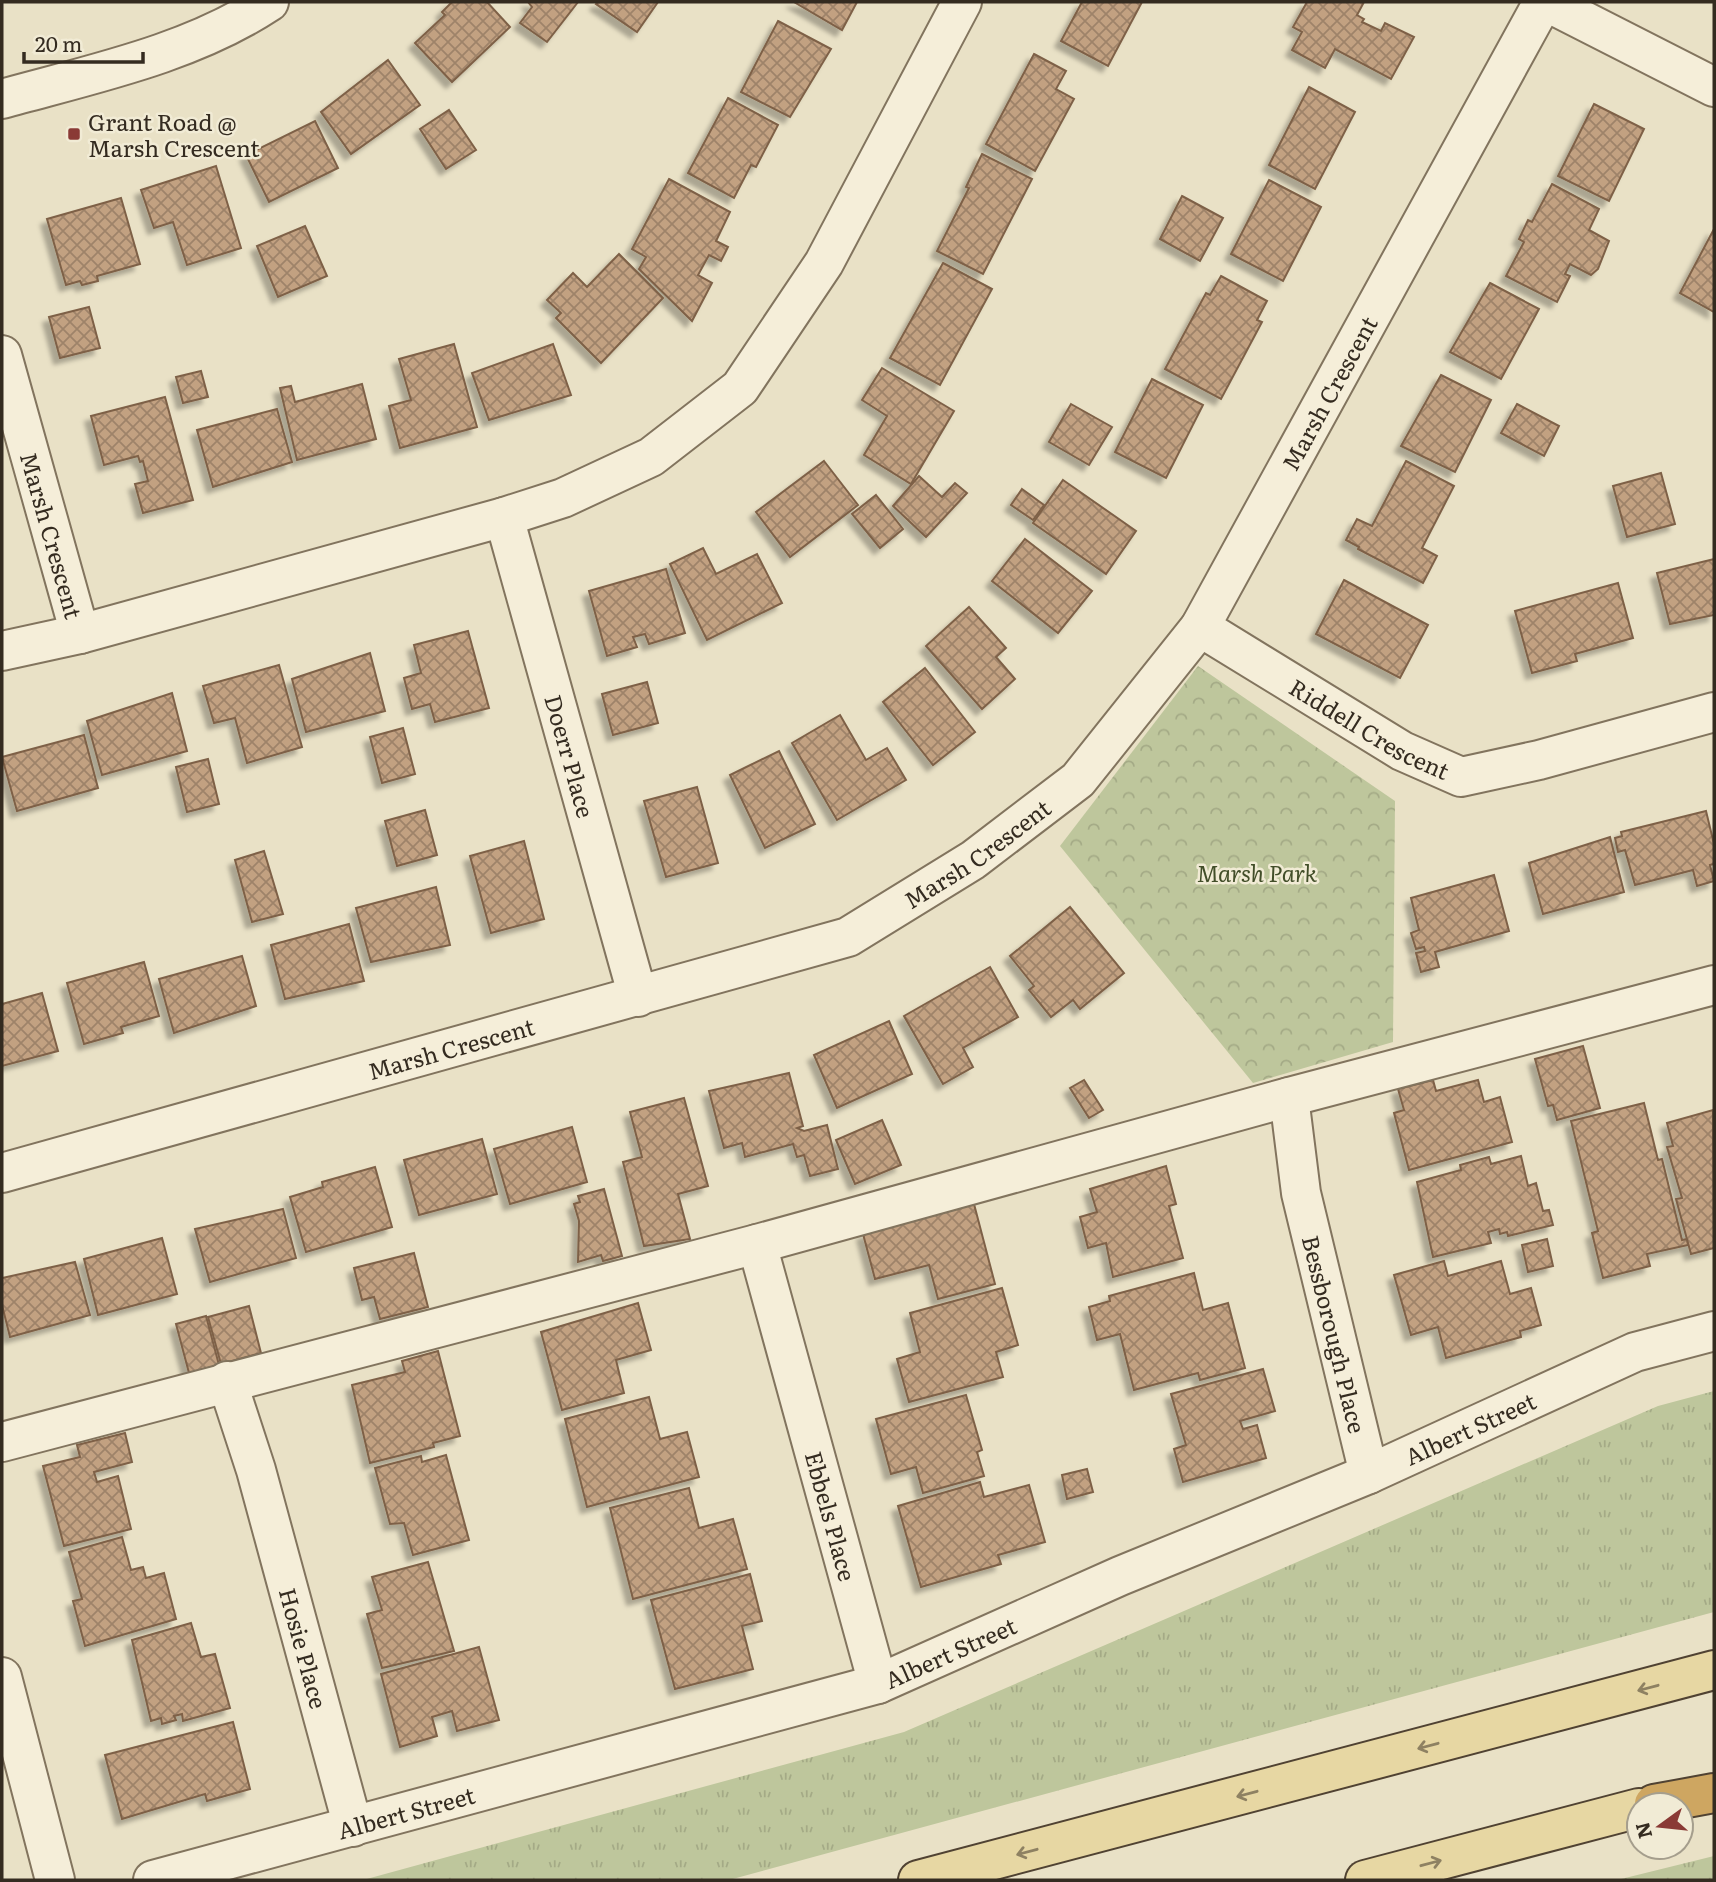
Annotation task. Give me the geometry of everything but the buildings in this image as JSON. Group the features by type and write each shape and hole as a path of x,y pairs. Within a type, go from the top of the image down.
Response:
{"highway":[{"path":"1695,1795 1714,1790"}],"main road":[{"path":"918,1880 1714,1670"},
{"path":"1365,1880 1625,1812"}],"street":[{"path":"2,99 146,59 244,18 269,2"},
{"name":"Marsh Crescent","path":"2,651 80,634 504,517 562,498 651,457 740,388 824,263 962,2"},
{"path":"1545,2 1714,87"},
{"name":"Marsh Crescent","path":"2,1173 848,937 973,860 1078,780 1200,627 1545,2"},
{"name":"Marsh Crescent","path":"2,355 80,634"},
{"name":"Doerr Place","path":"504,517 638,997"},
{"name":"Riddell Crescent","path":"1200,627 1402,751 1461,777 1539,760 1714,712"},
{"path":"2,1443 227,1381 757,1244 1289,1097 1714,985"},
{"name":"Bessborough Place","path":"1289,1097 1301,1193 1369,1474"},
{"name":"Ebbels Place","path":"757,1244 878,1684"},
{"name":"Albert Street","path":"153,1880 878,1684 1120,1576 1369,1474 1635,1352 1714,1331"},
{"name":"Hosie Place","path":"227,1381 256,1470 353,1827"},
{"path":"2,1678 55,1880"}],"green space":[{"name":"Marsh Park","path":"1198,666 1395,801 1393,1042 1253,1083 1060,846"},
{"path":"1714,1391 1714,1612 729,1880 363,1880 904,1732 1658,1406"},
{"path":"1714,1856 1714,1880 1617,1880 1695,1861"}],"place":[{"name":"Grant Road @ Marsh Crescent","path":"74,134"}]}
